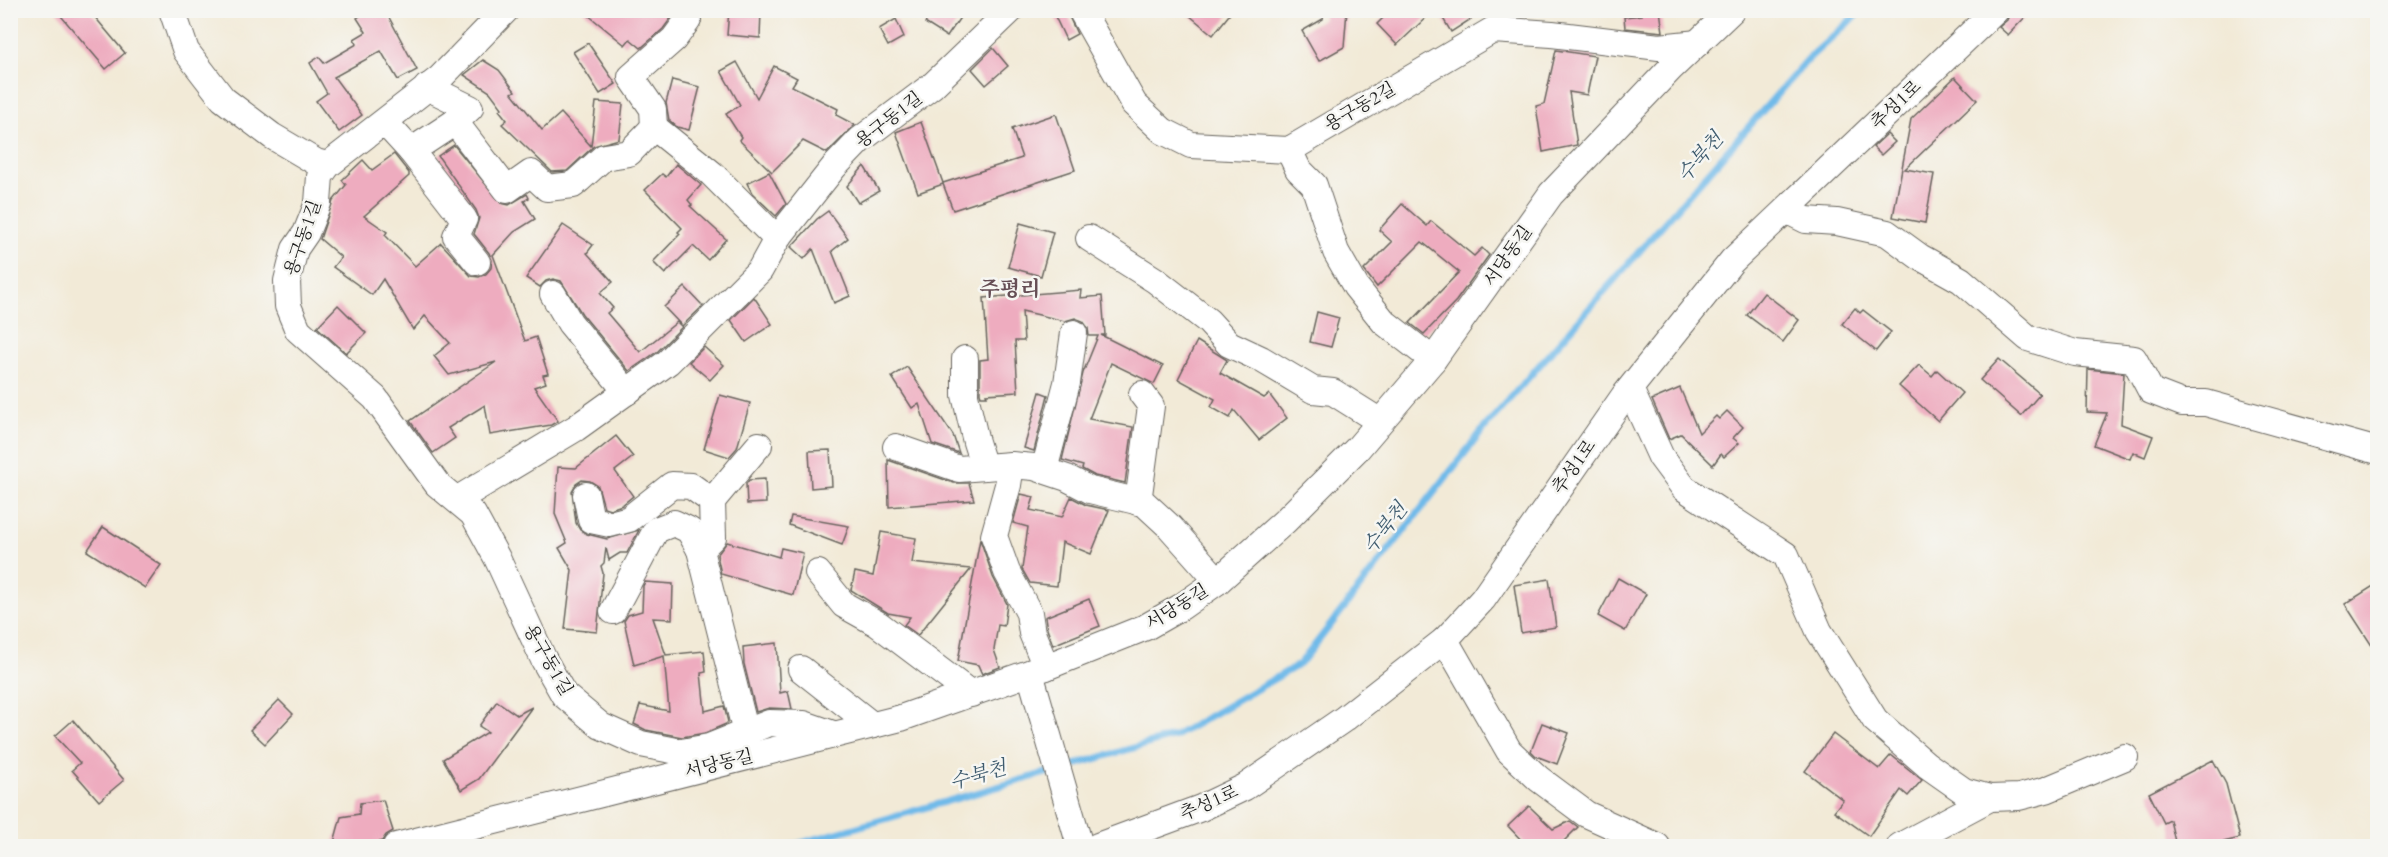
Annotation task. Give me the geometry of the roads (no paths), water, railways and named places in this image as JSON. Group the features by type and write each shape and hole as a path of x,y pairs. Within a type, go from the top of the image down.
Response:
{"street":[{"path":"172,10 186,51 223,99 272,136 316,162 328,165 440,78 506,10"},
{"name":"용구동1길","path":"458,499 526,459 668,362 760,270 777,239 834,167 860,140 933,84 1011,10"},
{"path":"1081,10 1134,104 1163,131 1191,145 1289,150 1298,169 1314,185 1336,252 1356,287 1384,322 1433,360"},
{"name":"서당동길","path":"396,846 872,725 1038,670 1146,627 1181,607 1218,581 1293,513 1358,448 1433,360 1551,195 1620,120 1732,10"},
{"name":"추성1로","path":"1085,843 1201,808 1245,787 1344,719 1445,640 1483,599 1630,389 1732,261 1996,10"},
{"path":"455,122 507,190 531,173 547,188 573,185 604,157 629,153 654,127 653,109 632,77 674,39 688,20"},
{"name":"용구동2길","path":"1289,150 1493,30 1659,46 1698,44"},
{"path":"411,151 455,122 470,108 427,87"},
{"path":"379,127 389,127 411,151 464,219 456,236 477,262"},
{"path":"654,127 711,173 777,239"},
{"name":"용구동1길","path":"328,165 320,176 318,203 306,233 295,249 287,281 288,306 298,330 375,398 437,484 458,499 473,514 564,695 601,726 641,744 682,752 709,747 769,723 817,727 833,734"},
{"path":"1786,210 1806,220 1837,222 1887,233 1920,257 1961,280 2028,338 2074,352 2134,359 2151,392 2182,403 2206,403 2378,451"},
{"path":"1089,238 1155,280 1208,321 1229,344 1261,359 1313,390 1333,392 1379,421"},
{"path":"553,294 570,323 627,392"},
{"path":"1044,470 1067,383 1074,333"},
{"path":"966,359 965,395 984,467"},
{"path":"1630,389 1661,457 1683,488 1786,555 1819,631 1875,720 1926,765 1964,791 1990,798 2019,797 2046,790 2125,757"},
{"path":"1138,502 1151,406 1142,394"},
{"path":"700,550 713,537 712,501 759,444"},
{"path":"896,447 959,470 1011,465 1044,470 1067,478 1090,490 1144,503 1170,527 1218,581"},
{"path":"1011,465 994,536 1007,572 1029,613 1038,670 1085,843"},
{"path":"586,495 591,520 610,524 629,519 672,485 691,486 712,501"},
{"path":"613,611 656,530 674,523 689,530 700,550 746,733"},
{"path":"818,573 844,604 878,624 971,693"},
{"path":"1445,640 1509,751 1539,779 1586,814 1657,846"},
{"path":"801,669 872,725"},
{"path":"1900,846 1990,798"}],"waterway":[{"name":"수북천","path":"791,846 1175,736 1300,664 1486,426 1809,58 1862,10"}],"district":[{"name":"주평리","path":"1010,289"}]}
